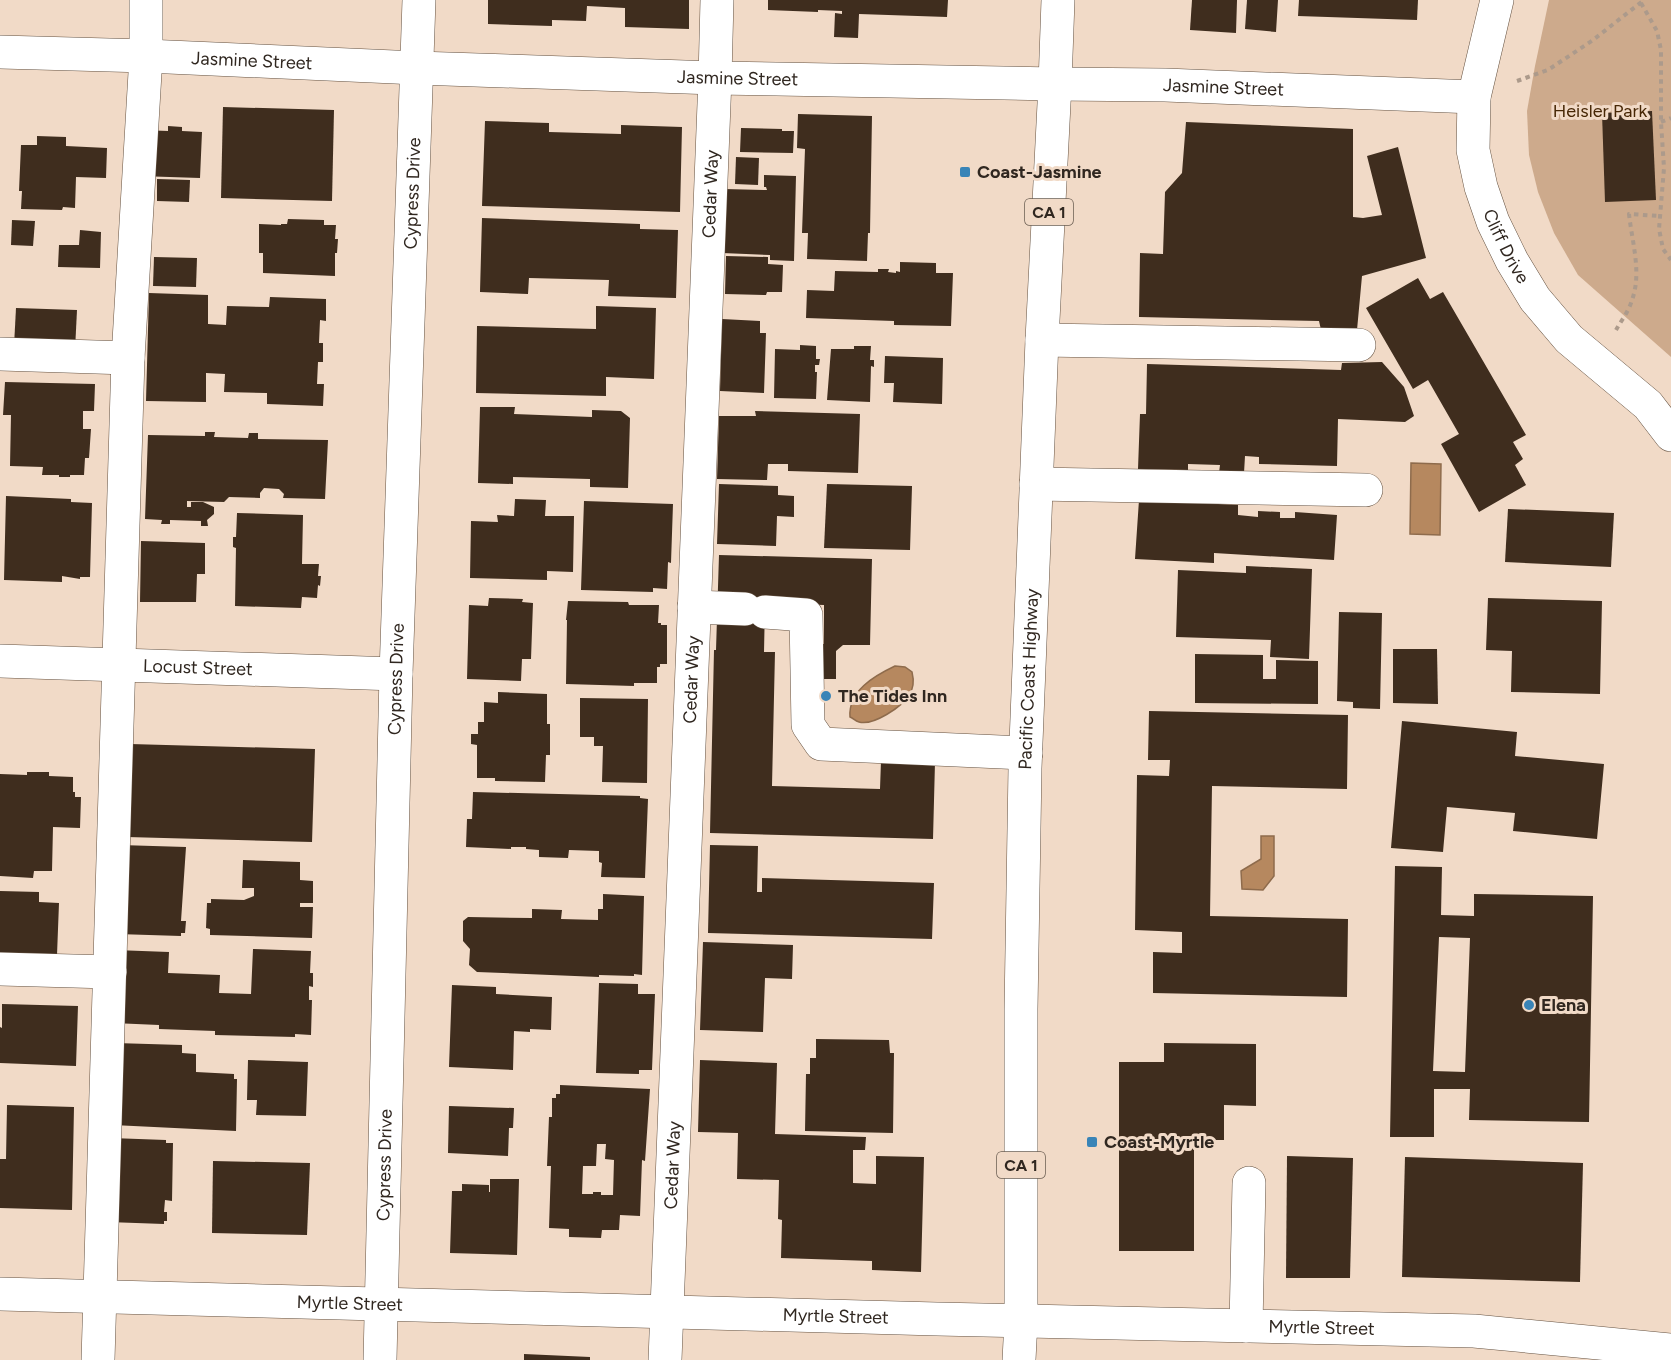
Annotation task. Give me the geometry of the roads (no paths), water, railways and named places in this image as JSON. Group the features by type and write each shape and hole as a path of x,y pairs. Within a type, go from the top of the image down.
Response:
{"main road":[{"path":"98,1360 128,358 146,56 146,0"},
{"name":"Cypress Drive","path":"380,1360 396,674 419,0"},
{"name":"Cedar Way","path":"665,1360 717,0"},
{"name":"Pacific Coast Highway","path":"1019,1360 1021,1021 1026,753 1058,0"},
{"name":"Cliff Drive","path":"1497,0 1474,97 1473,150 1481,187 1493,222 1534,299 1569,339 1648,405 1671,435"},
{"name":"Jasmine Street","path":"0,52 715,78 1165,85 1474,97"},
{"path":"1042,340 1359,345"},
{"path":"0,354 128,358"},
{"path":"1036,484 1366,490"},
{"path":"694,607 806,615 808,725 821,744 1026,753"},
{"name":"Locust Street","path":"0,661 396,674"},
{"path":"0,969 110,972"},
{"path":"1246,1326 1249,1183"},
{"name":"Myrtle Street","path":"0,1294 1021,1321 1474,1330 1671,1351"},
{"path":"1665,1360 1671,1351"}],"place":[{"name":"Coast-Jasmine","path":"965,172"},
{"name":"The Tides Inn","path":"826,696"},
{"name":"Elena","path":"1529,1005"},
{"name":"Coast-Myrtle","path":"1092,1142"}],"park label":[{"name":"Heisler Park","path":"1600,111"}]}
